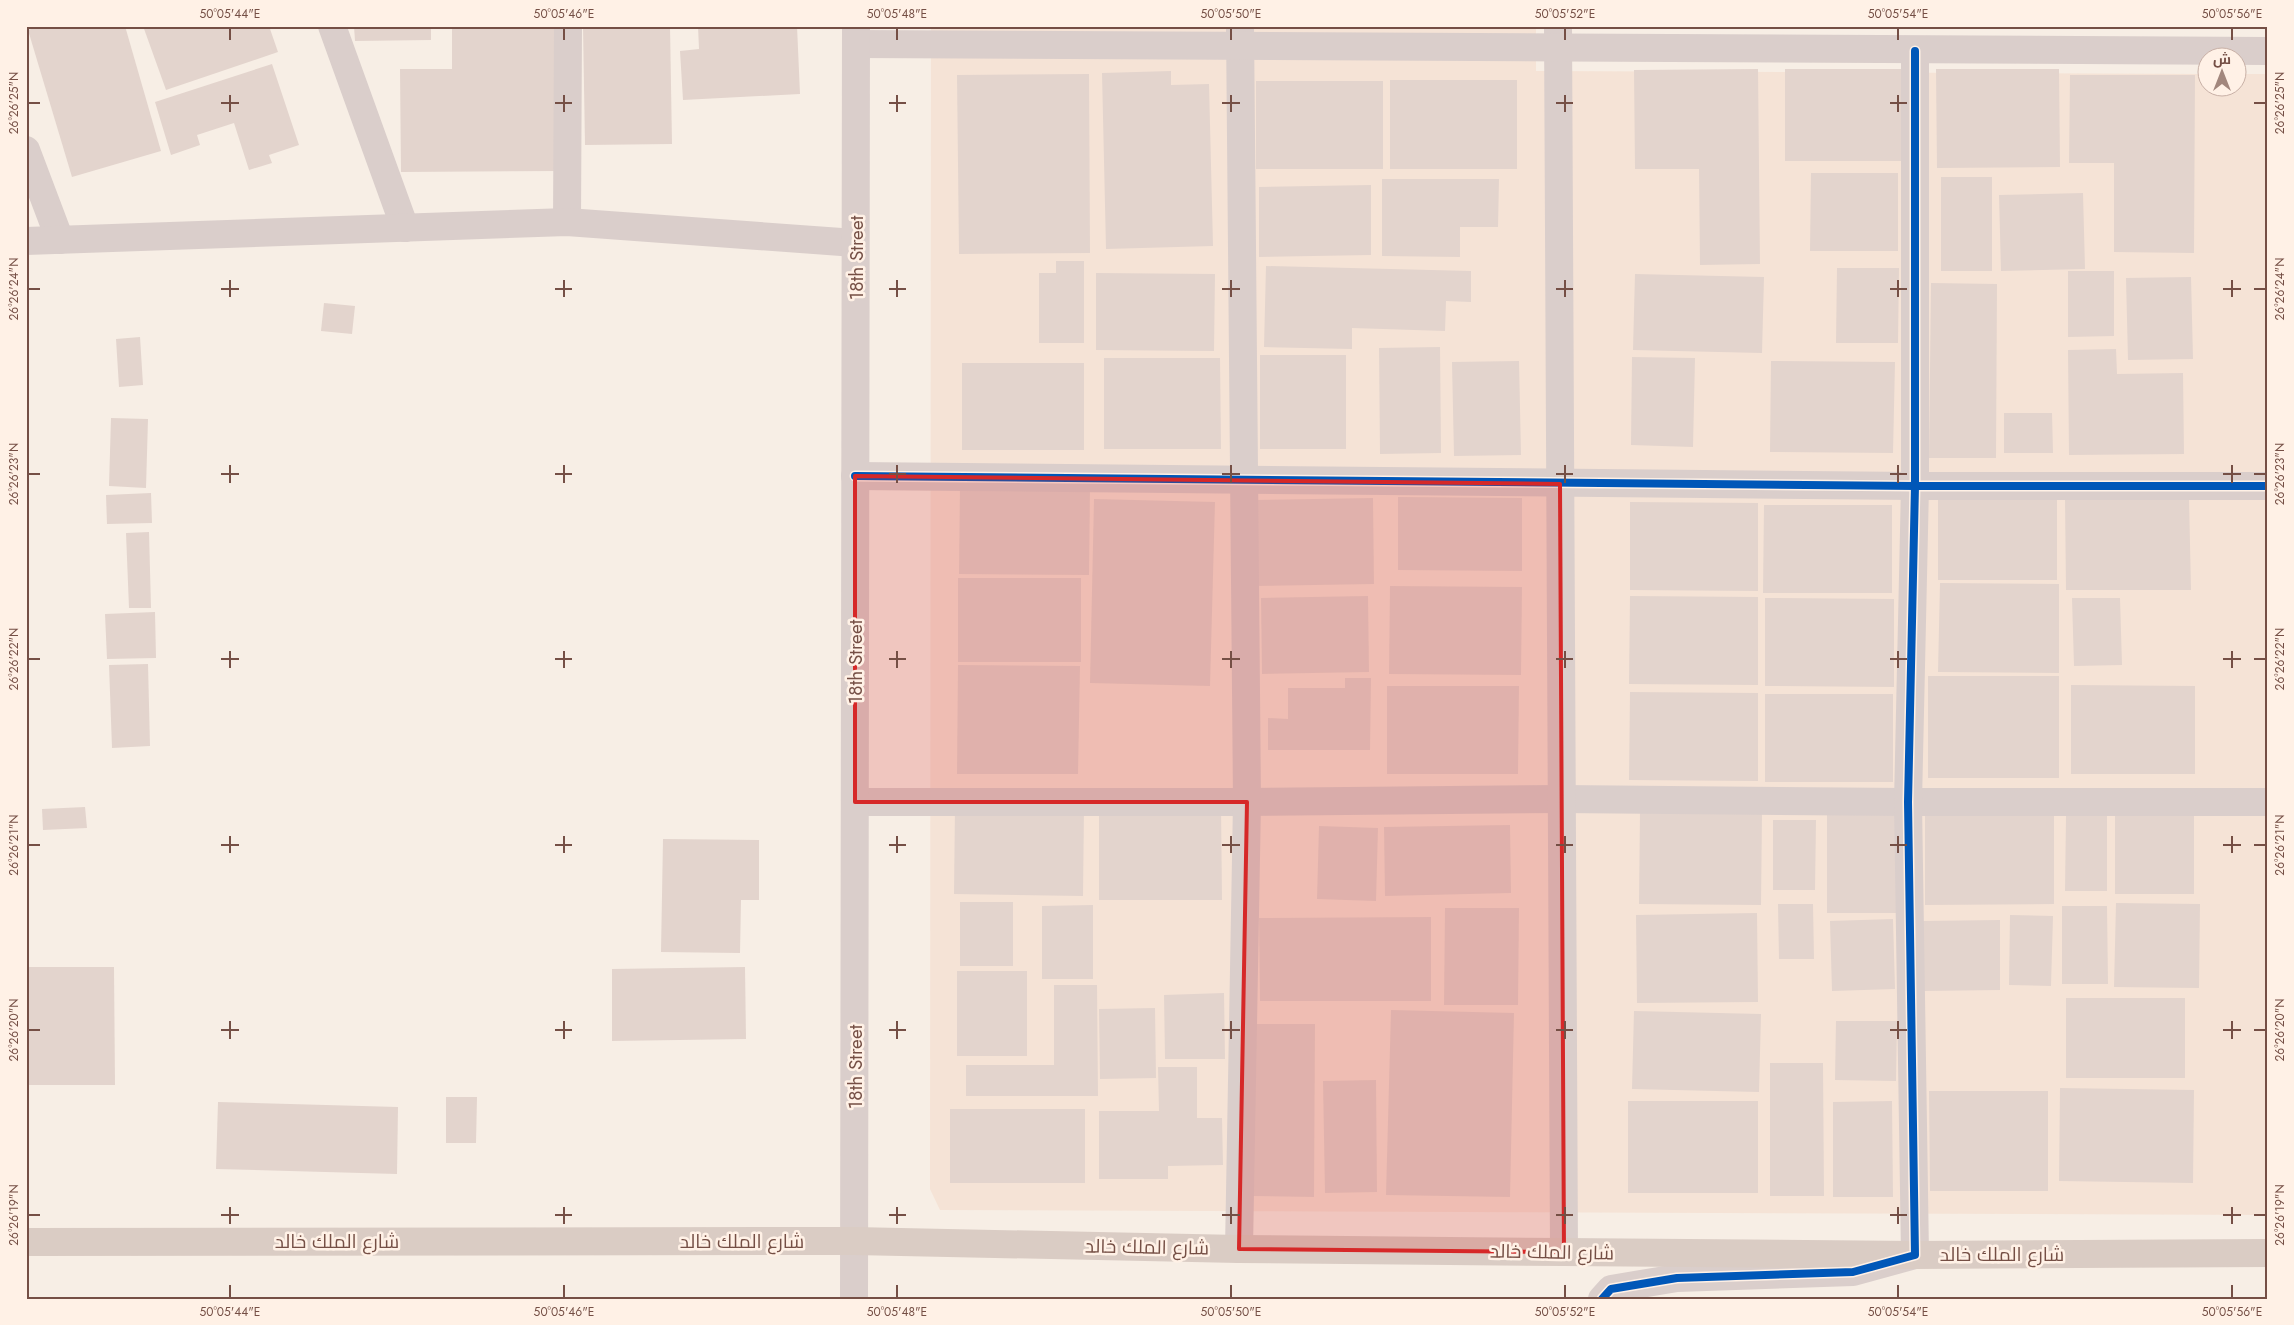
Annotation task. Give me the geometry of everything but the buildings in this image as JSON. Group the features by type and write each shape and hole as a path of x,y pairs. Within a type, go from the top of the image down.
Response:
{"main road":[{"name":"شارع الملك خالد","path":"26,1242 854,1241 1239,1249 1564,1252 1915,1255 2268,1254"}],"street":[{"path":"332,26 405,228"},
{"path":"567,222 568,26"},
{"path":"856,35 1558,37 1915,50 2268,50"},
{"name":"18th Street","path":"854,1299 856,35"},
{"path":"1239,1249 1246,802 1240,35"},
{"path":"1558,37 1564,1252"},
{"path":"1602,1299 1611,1289 1677,1278 1853,1272 1915,1255 1908,802 1915,486 1915,50"},
{"path":"26,150 60,240"},
{"path":"26,241 567,222 856,243"},
{"path":"856,476 1560,484 2268,486"},
{"path":"855,802 1246,802 1561,799 1908,802 2268,802"}],"highlighted area":[{"path":"855,476 1560,484 1564,1252 1239,1249 1247,802 855,802"}],"shaded area":[{"path":"931,26 1536,26 1536,71 2196,74 2196,98 2246,98 2246,74 2268,74 2268,1215 940,1210 930,1189"}],"cycle path":[{"path":"1602,1299 1611,1289 1677,1278 1853,1272 1915,1255 1908,802 1915,486 1915,51"},
{"path":"855,476 1915,486 2268,486"}]}
